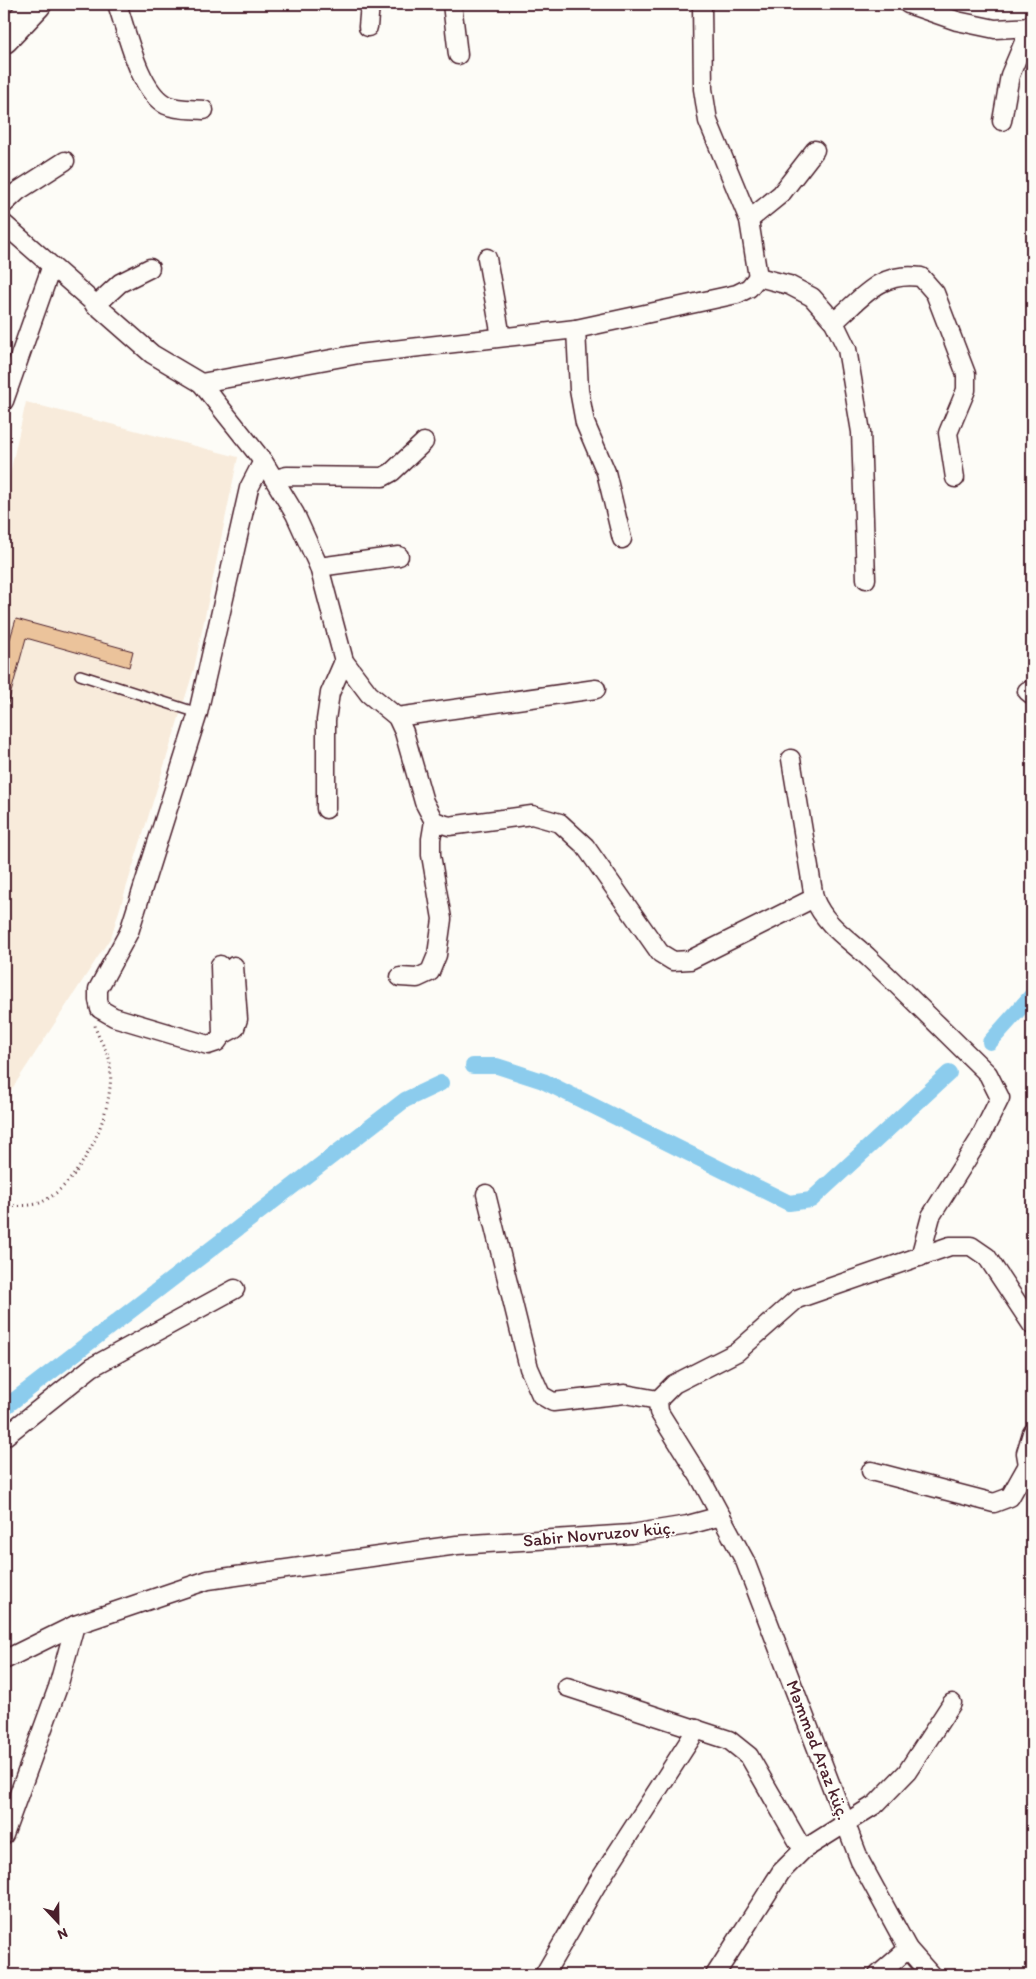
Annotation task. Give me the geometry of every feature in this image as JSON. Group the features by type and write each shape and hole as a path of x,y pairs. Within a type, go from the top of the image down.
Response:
{"main road":[{"path":"4,13 12,4"},
{"path":"4,39 37,4"}],"street":[{"path":"117,4 146,86 156,98 169,106 204,110"},
{"path":"368,27 370,4"},
{"path":"452,4 458,55"},
{"path":"201,383 359,354 576,329 736,294 749,288 758,277 749,220 708,121 703,89 702,4"},
{"path":"908,4 957,21 995,29 1032,26 1010,75 1002,121"},
{"path":"749,220 781,194 815,150"},
{"path":"4,204 18,191 65,161"},
{"path":"4,224 51,268 152,354 201,383 263,461 295,514 319,567 344,661 369,694 396,716 404,732 424,802 434,821 430,839 431,855 442,919 437,955 430,972 417,978 400,977"},
{"path":"487,258 501,337"},
{"path":"4,401 51,268"},
{"path":"95,306 120,283 150,268"},
{"path":"834,322 883,280 904,274 921,277 935,294 966,374 966,390 948,433 955,478"},
{"path":"758,277 789,285 812,298 834,322 847,349 861,432 866,579"},
{"path":"576,329 579,390 585,422 606,472 622,539"},
{"path":"275,479 287,476 383,477 392,472 424,442"},
{"path":"227,966 222,1035 217,1042 208,1045 114,1017 100,1009 98,989 129,932 198,713 249,488 263,461"},
{"path":"319,567 399,556"},
{"path":"326,809 326,720 330,693 344,661"},
{"path":"396,716 596,689"},
{"path":"791,759 814,898 819,910 831,925 869,958 988,1074 1000,1098 979,1140 931,1216 920,1257"},
{"path":"434,821 449,826 532,814 560,823 585,846 660,953 673,960 690,960 814,898"},
{"path":"486,1194 528,1368 541,1395 554,1402 625,1394 658,1400"},
{"path":"721,1516 659,1412 658,1400 674,1384 737,1352 797,1299 950,1246 971,1246 987,1257 1032,1325"},
{"path":"4,1437 92,1367 234,1289"},
{"path":"871,1471 994,1503 1004,1501 1010,1497 1030,1465 1026,1453 1032,1432"},
{"name":"Sabir Novruzov küç.","path":"4,1660 75,1625 208,1580 457,1545 631,1534 688,1525 721,1516"},
{"name":"Məmməd Araz küç.","path":"721,1516 745,1561 860,1861 908,1949 931,1975"},
{"path":"4,1836 58,1687 75,1625"},
{"path":"567,1687 729,1740 749,1756 803,1850"},
{"path":"715,1975 781,1872 803,1850 876,1804 907,1772 952,1703"},
{"path":"544,1975 597,1884 697,1729"},
{"path":"878,1975 908,1949"}],"lane":[{"path":"80,675 198,713"}],"path":[{"path":"4,1206 41,1203 58,1190 85,1160 103,1124 111,1086 110,1061 94,1026 100,1009"}],"shaded area":[{"path":"26,402 238,457 194,669 111,937 4,1101 4,500"}],"building":[{"path":"16,619 133,651 129,667 26,638 4,718 4,637 10,639"}],"waterway":[{"path":"990,1042 1032,995"},
{"path":"473,1066 497,1066 543,1081 789,1203 811,1200 949,1073"},
{"path":"4,1408 405,1100 441,1083"}]}
